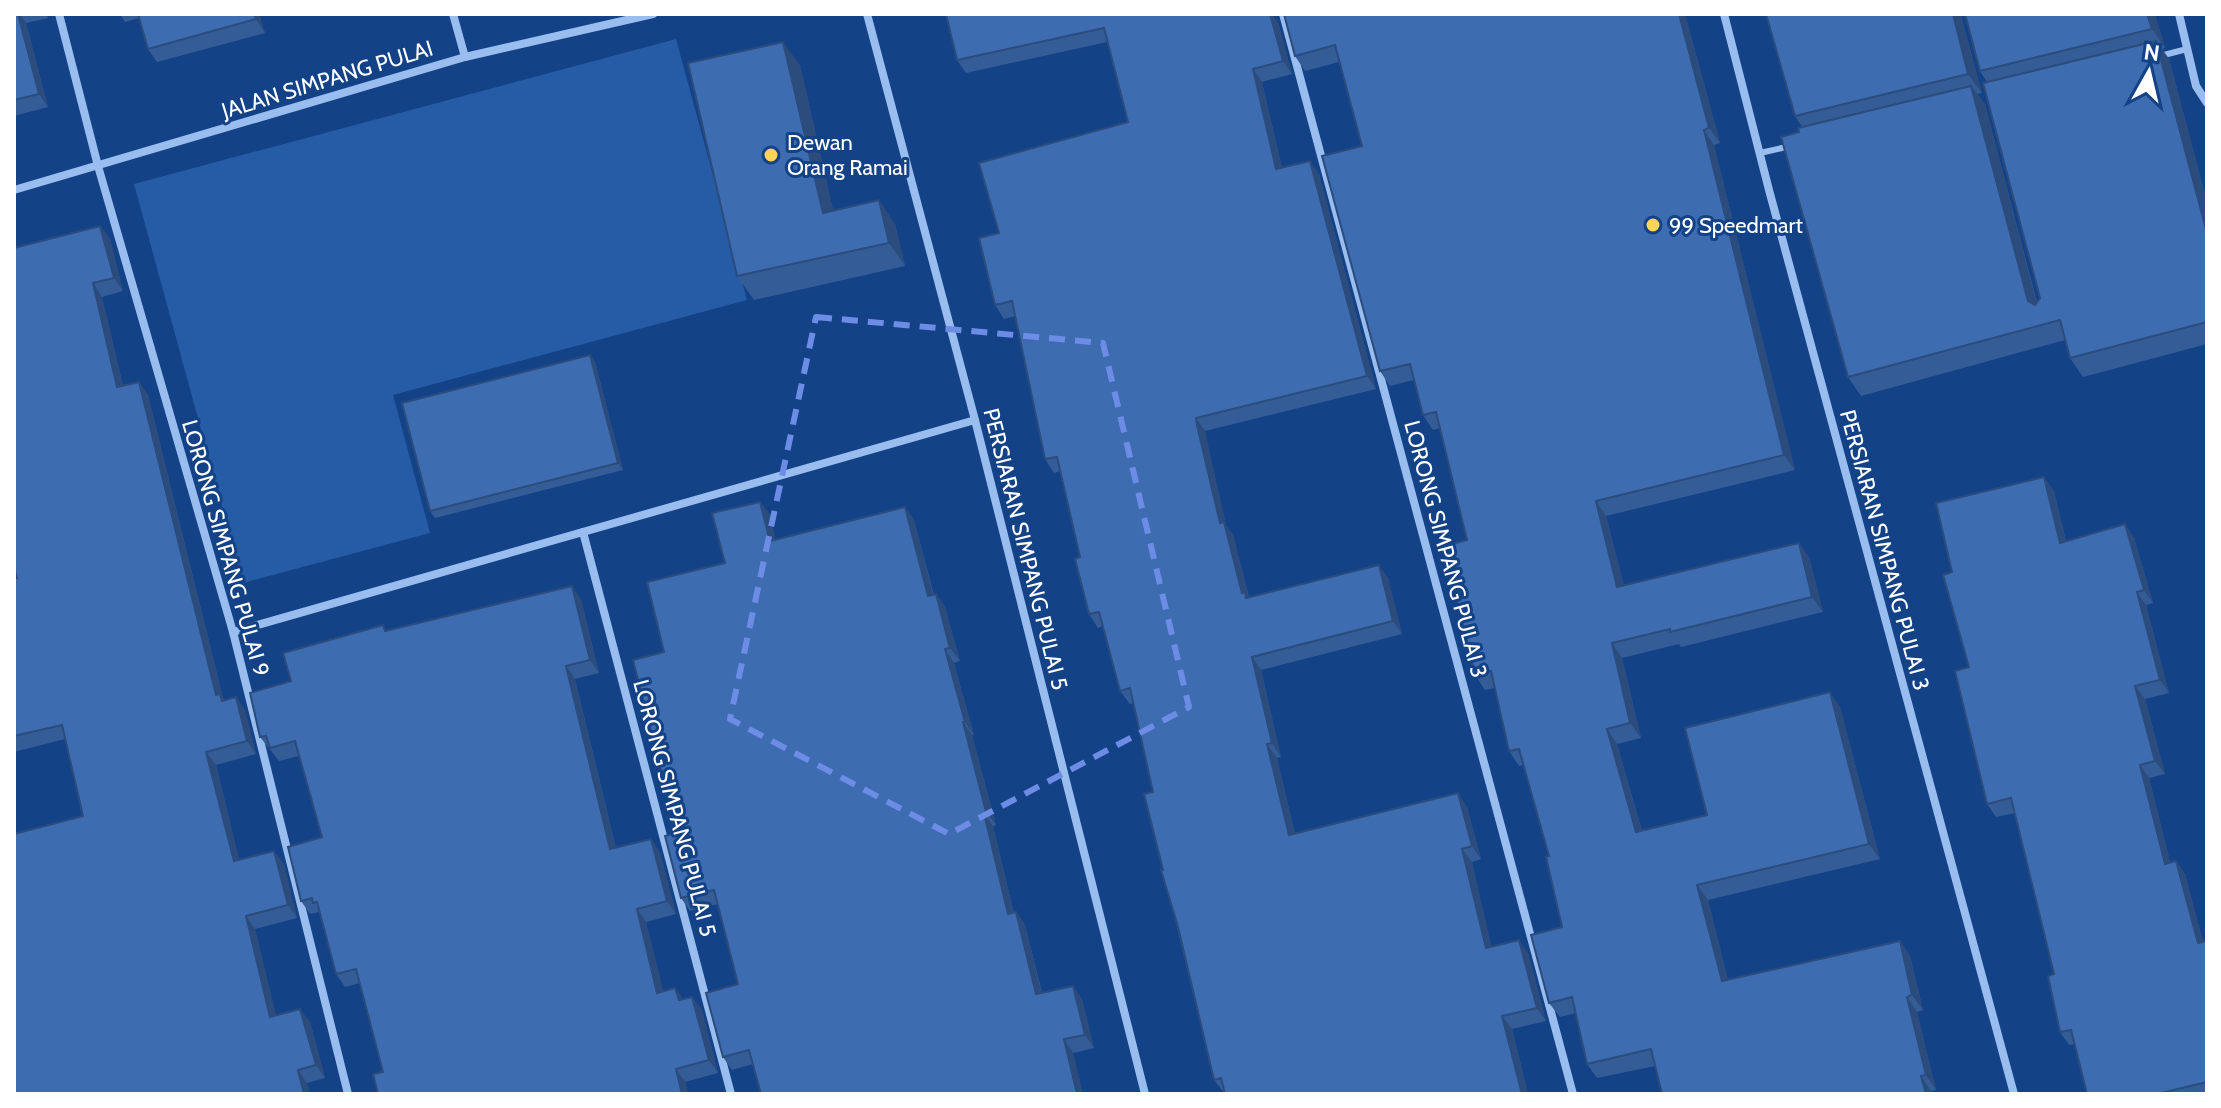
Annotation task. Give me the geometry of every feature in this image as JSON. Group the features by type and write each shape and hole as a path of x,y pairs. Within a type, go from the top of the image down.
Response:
{"street":[{"name":"LORONG SIMPANG PULAI 9","path":"59,14 98,166 233,632 348,1094"},
{"path":"453,14 465,57"},
{"name":"JALAN SIMPANG PULAI","path":"14,190 465,57 653,14"},
{"name":"PERSIARAN SIMPANG PULAI 5","path":"867,14 975,420 1145,1094"},
{"name":"LORONG SIMPANG PULAI 3","path":"1283,14 1573,1094"},
{"name":"PERSIARAN SIMPANG PULAI 3","path":"1724,14 2014,1094"},
{"path":"2179,14 2196,86 2207,103"},
{"path":"233,632 975,420"},
{"name":"LORONG SIMPANG PULAI 5","path":"583,532 731,1094"}],"lane":[{"path":"2157,57 2187,49"},
{"path":"1760,153 1806,142"}],"highlighted area":[{"path":"816,317 1103,343 1189,707 949,834 730,719"}],"shaded area":[{"path":"676,39 747,300 393,395 430,533 243,583 134,184"}],"building":[{"path":"14,14 18,14 39,94 14,100"},
{"path":"138,14 254,14 256,19 148,49"},
{"path":"946,14 1270,14 1283,61 1253,69 1276,169 1310,161 1367,376 1196,418 1197,425 1220,523 1224,522 1242,593 1245,592 1246,598 1379,565 1393,621 1252,657 1272,743 1267,744 1289,835 1458,793 1472,846 1462,849 1486,948 1519,940 1537,1008 1502,1016 1522,1094 1225,1094 1221,1078 1214,1080 1144,794 1153,792 1130,688 1120,691 1099,612 1089,614 1075,559 1080,557 1057,457 1045,459 1012,301 995,305 979,238 999,233 979,163 1128,122 1104,28 957,60"},
{"path":"1284,14 1679,14 1709,128 1704,130 1784,455 1596,501 1617,587 1799,543 1812,597 1612,643 1630,723 1607,729 1636,832 1707,815 1685,728 1830,692 1869,844 1697,885 1722,981 1900,941 1912,995 1907,997 1926,1075 1921,1076 1926,1094 1662,1094 1651,1049 1587,1064 1572,997 1549,1003 1531,935 1562,927 1546,857 1549,856 1519,749 1509,751 1491,671 1475,675 1444,546 1467,540 1436,412 1423,415 1410,364 1380,371 1322,156 1362,146 1335,45 1295,56"},
{"path":"1766,14 1953,14 1968,74 1795,116"},
{"path":"1965,14 2147,14 2152,29 1980,71"},
{"path":"2156,41 2207,233 2207,322 2070,358 2060,320 1848,377 1781,137 1799,132 1798,128 1971,86 2028,301 2035,305 2040,298 1983,83"},
{"name":"Dewan Orang Ramai","path":"783,42 823,213 879,200 889,243 737,276 688,63"},
{"path":"100,226 114,278 93,283 117,387 139,382 216,695 220,694 222,701 236,697 247,741 206,752 234,861 274,851 288,905 246,916 270,1017 300,1009 316,1065 298,1070 304,1094 14,1094 14,834 83,816 62,725 14,736 14,578 17,578 14,567 14,248"},
{"path":"590,355 618,463 430,511 402,403"},
{"path":"2044,477 2060,543 2125,524 2144,590 2137,592 2160,680 2135,686 2155,761 2140,765 2165,864 2176,861 2198,943 2207,941 2207,1082 2157,1094 2087,1094 2071,1030 2060,1032 2048,976 2054,974 2011,798 1987,804 1955,671 1969,667 1943,575 1952,572 1936,503"},
{"path":"760,502 770,541 905,507 928,596 936,594 950,648 945,649 965,722 1008,914 1016,912 1036,994 1073,986 1085,1035 1064,1039 1077,1094 761,1094 749,1050 723,1057 706,993 738,984 714,890 681,898 665,836 677,833 633,660 664,652 647,582 725,563 712,513"},
{"path":"572,586 590,660 566,666 610,849 651,839 667,901 637,909 657,993 675,988 679,1000 692,997 709,1060 676,1069 682,1094 378,1094 373,1074 383,1072 356,969 336,974 317,902 313,903 312,898 301,901 288,847 322,837 295,741 270,748 266,736 260,737 250,693 291,681 283,653 383,625 385,631"}],"place":[{"name":"Dewan Orang Ramai","path":"771,155"},
{"name":"99 Speedmart","path":"1653,225"}]}
